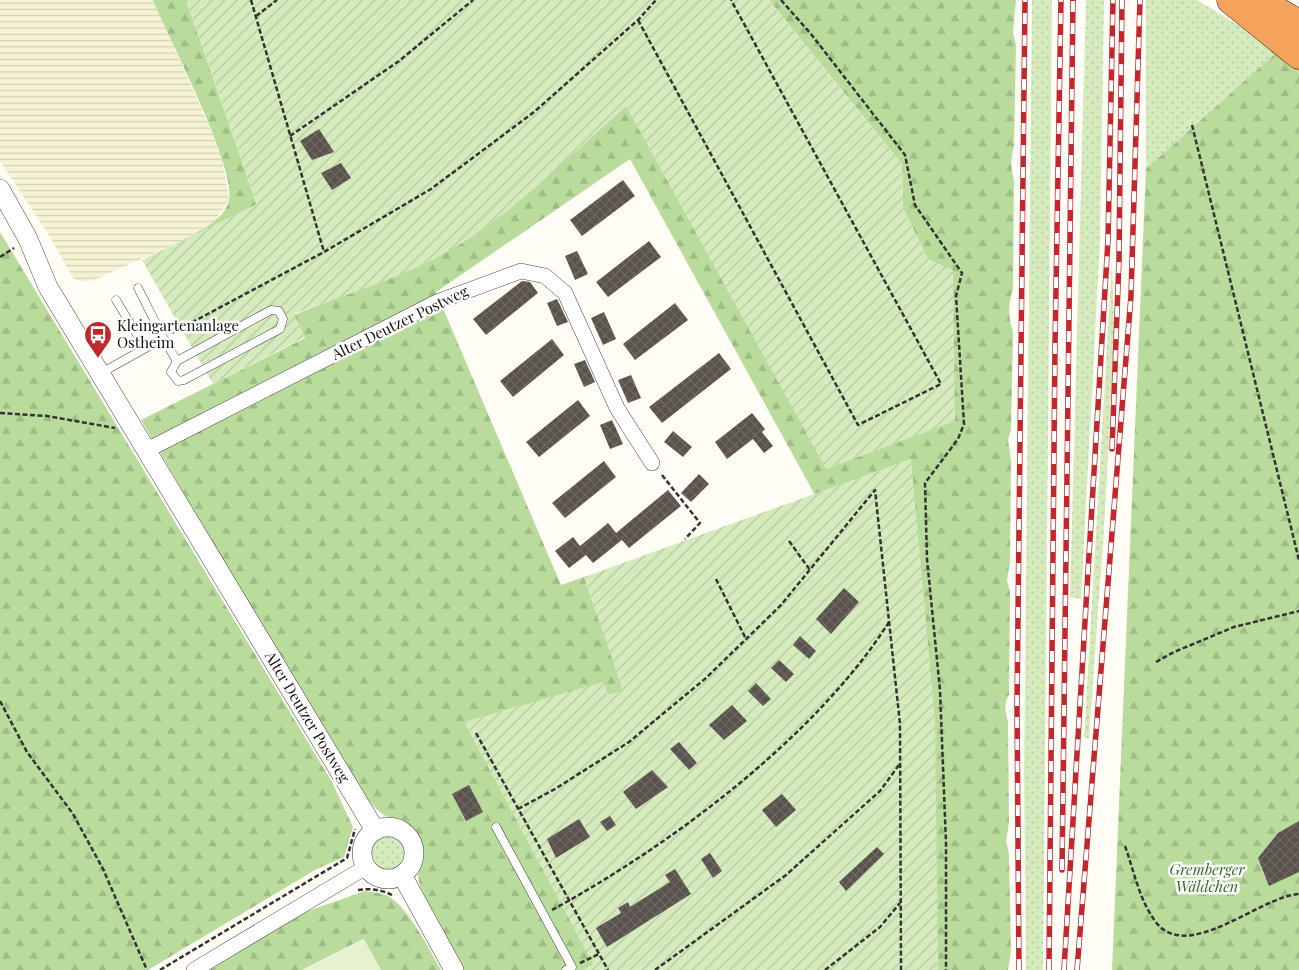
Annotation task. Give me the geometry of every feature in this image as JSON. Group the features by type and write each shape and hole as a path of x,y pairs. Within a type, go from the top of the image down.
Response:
{"highway":[{"path":"1231,0 1287,30 1299,55"},
{"path":"1258,0 1287,30 1299,50"}],"street":[{"name":"Alter Deutzer Postweg","path":"0,189 28,239 48,287 374,830"},
{"name":"Alter Deutzer Postweg","path":"147,450 438,302 521,271 545,276 565,293 617,408 652,463"},
{"path":"394,827 404,832 410,839 414,849 414,859 402,875 382,878 373,874 366,867 362,857 363,847 367,837 374,830 394,827"},
{"path":"194,970 366,867"},
{"path":"402,875 454,970"}],"lane":[{"path":"138,288 155,319 162,339 177,361"},
{"path":"116,300 145,348"},
{"path":"271,310 279,311 283,319 280,329 184,380 178,381 171,372 177,361 271,310"},
{"path":"100,374 162,339"},
{"path":"496,827 544,914 569,968"}],"path":[{"path":"251,0 324,252"},
{"path":"256,16 277,0"},
{"path":"290,136 399,61 473,0"},
{"path":"162,339 324,252 431,189 483,152 534,112 638,20 656,0"},
{"path":"638,20 858,425 941,384 732,0"},
{"path":"781,0 811,34 905,155 915,205 962,273 956,296 964,424 958,439 926,484 927,559 940,690 946,843 946,970"},
{"path":"1192,125 1299,560"},
{"path":"0,257 18,245"},
{"path":"0,413 47,416 119,428"},
{"path":"652,463 700,523 685,539"},
{"path":"518,810 555,790 629,742 706,678 781,605 876,490 900,724 901,970"},
{"path":"790,541 810,570"},
{"path":"716,580 746,639"},
{"path":"1156,662 1174,652 1234,627 1299,611"},
{"path":"544,914 636,858 707,809 772,754 823,706 871,649 890,621"},
{"path":"0,701 27,752 73,814 103,869 147,970"},
{"path":"476,733 608,970"},
{"path":"655,970 786,875 880,791 900,765"},
{"path":"1125,846 1142,898 1156,922 1169,932 1184,936 1204,934 1267,904 1299,894"},
{"path":"160,970 334,866"},
{"path":"342,880 350,893 367,889 386,892 399,901"},
{"path":"825,970 880,927 900,903"},
{"path":"569,968 599,954"}],"shaded area":[{"path":"0,0 153,0 221,153 229,199 217,218 210,225 184,240 94,280 82,282 73,278 49,235 0,161"}],"green space":[{"path":"153,0 186,0 257,205 184,240 211,224 227,207 229,200 228,183 222,160 200,102"},
{"path":"186,0 769,0 902,164 903,208 928,259 953,270 955,421 826,469 626,106 529,193 477,233 422,265 375,285 294,314 305,337 213,384 142,260 257,204"},
{"path":"769,0 1016,0 1013,33 1016,45 1014,147 1011,164 1014,180 1013,289 1009,311 1013,332 1011,430 1008,440 1011,460 1010,561 1007,581 1010,591 1009,695 1006,705 1008,723 1009,823 1006,841 1009,854 1011,952 1008,970 938,970 911,459 815,495 630,159 436,292 561,585 584,577 624,691 608,695 603,683 593,965 584,970 464,970 420,887 418,875 424,852 418,836 409,826 385,816 374,807 353,781 141,420 305,338 294,315 423,264 526,195 626,106 649,146 955,422 953,383 928,259 903,208 902,164"},
{"path":"1032,0 1052,0 1043,970 1026,970 1024,775"},
{"path":"1086,0 1104,0 1100,241 1081,599 1070,597"},
{"path":"1146,0 1197,0 1279,50 1146,169"},
{"name":"Gremberger Wäldchen","path":"1279,50 1299,65 1299,970 1112,970 1146,169"},
{"path":"0,232 332,782 353,827 344,857 315,870 148,970 0,970"},
{"path":"1112,261 1114,332 1105,514 1089,738 1084,738"},
{"path":"911,459 935,720 938,970 584,970 593,964 464,722 603,682 608,695 623,691 584,577"},
{"path":"389,836 396,837 402,841 406,847 406,861 402,867 396,871 389,872 382,871 376,867 372,861 371,854 372,847 376,841 382,837"},
{"path":"365,891 380,893 396,902 411,919 441,970 381,970 363,939 302,970 210,970 308,911"},
{"path":"363,939 381,970 302,970"}],"building":[{"path":"319,129 334,152 312,160 300,141"},
{"path":"341,163 351,178 332,190 321,173"},
{"path":"623,180 635,196 582,236 570,220"},
{"path":"649,241 661,257 608,297 596,282"},
{"path":"577,251 588,274 575,280 565,256"},
{"path":"522,281 530,282 538,293 486,335 473,319"},
{"path":"557,299 568,322 557,326 547,303"},
{"path":"675,303 688,320 635,360 623,344"},
{"path":"604,312 616,339 603,345 591,318"},
{"path":"552,339 564,355 513,397 500,381"},
{"path":"719,353 731,369 662,423 649,407"},
{"path":"585,360 595,382 584,387 574,364"},
{"path":"631,375 641,398 628,403 618,380"},
{"path":"578,400 590,416 539,457 526,442"},
{"path":"752,413 765,429 762,432 773,446 764,453 753,439 727,459 715,442"},
{"path":"612,420 623,444 610,449 600,425"},
{"path":"673,431 692,447 683,457 664,442"},
{"path":"604,461 616,477 565,518 552,503"},
{"path":"699,474 709,484 691,502 681,493"},
{"path":"668,490 681,506 629,548 622,540 593,563 586,555 569,568 555,551 573,537 580,546 608,523 616,533"},
{"path":"844,588 859,602 831,634 816,619"},
{"path":"800,636 816,651 809,659 793,645"},
{"path":"779,660 794,674 786,682 771,668"},
{"path":"756,683 771,699 763,706 748,691"},
{"path":"732,705 747,721 724,740 709,725"},
{"path":"679,742 697,763 689,770 670,749"},
{"path":"652,770 668,787 636,809 623,792"},
{"path":"469,785 483,812 466,821 452,794"},
{"path":"782,794 796,810 776,827 762,810"},
{"path":"610,816 616,825 607,831 600,822"},
{"path":"579,819 590,837 556,858 547,839"},
{"path":"1299,821 1299,872 1269,886 1258,858 1278,833"},
{"path":"877,847 884,854 846,891 839,882"},
{"path":"710,853 722,871 713,878 701,859"},
{"path":"675,869 691,894 607,947 596,928 621,913 618,908 628,902 630,907 670,882 665,875"}],"railway":[{"path":"1019,970 1017,706 1025,0"},
{"path":"1049,970 1055,346 1061,0"},
{"path":"1062,870 1073,0"},
{"path":"1064,970 1108,240 1113,0"},
{"path":"1112,449 1119,259 1122,0"},
{"path":"1077,970 1131,296 1140,0"}],"place":[{"name":"Kleingartenanlage Ostheim","path":"98,359"}]}
